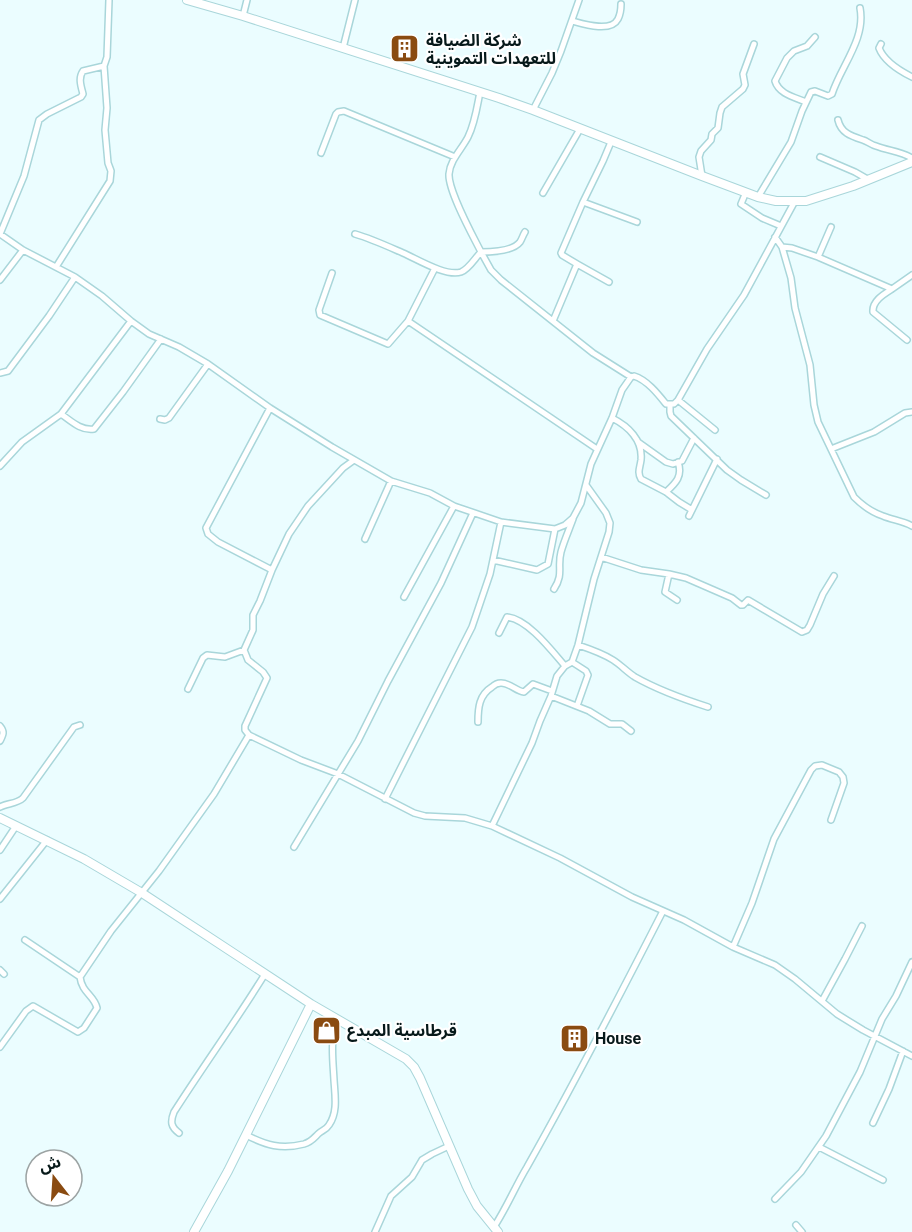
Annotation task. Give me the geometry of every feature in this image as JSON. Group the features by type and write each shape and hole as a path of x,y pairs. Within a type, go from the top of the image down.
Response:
{"street":[{"path":"56,267 110,181 111,171 108,163 105,130 107,108 104,66 107,57 110,0"},
{"path":"187,0 533,110 702,177 776,201 806,201 869,180 912,160"},
{"path":"243,16 247,0"},
{"path":"343,48 355,0"},
{"path":"533,110 552,73 579,0"},
{"path":"572,21 595,26 610,26 618,20 621,4"},
{"path":"758,197 791,142 813,90 828,96 832,94 859,33 860,8"},
{"path":"806,102 782,92 775,81 787,58 795,51 807,46 814,37"},
{"path":"702,177 699,157 701,151 718,128 722,107 743,89 745,82 743,74 754,44"},
{"path":"881,44 879,48 883,55 912,77"},
{"path":"104,66 83,71 80,79 83,94 81,97 39,120 24,176 0,234 23,250 75,277 149,334 179,347 208,364 303,430 391,481 430,493 454,506 501,522 555,529 566,525 573,518"},
{"path":"480,92 468,137 449,173 450,182 491,270 593,353 631,377 639,377 666,404 674,404 678,400 707,349 744,295 795,201"},
{"path":"321,153 336,114 344,111 455,158"},
{"path":"838,120 843,130 856,138 899,152 912,160"},
{"path":"543,193 580,129"},
{"path":"609,282 561,253 611,142"},
{"path":"820,157 869,180"},
{"path":"746,192 741,204 762,218 781,226"},
{"path":"583,202 638,222"},
{"path":"818,257 831,227"},
{"path":"355,234 374,240 435,268 459,273 465,270 481,252 495,252 520,243 525,232"},
{"path":"775,237 782,247 789,269 795,308 810,365 818,422 854,497 865,507 912,526"},
{"path":"782,247 818,257 892,289"},
{"path":"0,280 23,250"},
{"path":"553,321 577,264"},
{"path":"332,273 319,310 321,317 388,344 408,321 435,268"},
{"path":"907,340 873,312 872,308 884,294 912,275"},
{"path":"0,373 8,371 75,277"},
{"path":"0,466 22,442 61,414 131,321"},
{"path":"408,321 597,449"},
{"path":"61,414 74,424 88,430 94,429 161,339"},
{"path":"160,419 169,418 208,364"},
{"path":"554,589 560,575 561,551 581,503 591,464 622,390 631,377"},
{"path":"678,400 715,430"},
{"path":"670,405 671,416 727,470 766,495"},
{"path":"270,408 213,513 206,531 218,542 272,570"},
{"path":"831,449 874,432 905,413 912,412"},
{"path":"612,418 624,424 633,433 641,459 638,472 641,479 666,492 690,513 717,459"},
{"path":"637,442 666,462 673,464 682,461 694,438"},
{"path":"188,689 203,658 207,655 225,657 244,650 253,630 253,615 289,534 299,518 343,468 354,460"},
{"path":"666,492 679,479 678,462"},
{"path":"365,539 391,481"},
{"path":"492,826 532,743 557,676 565,666 572,662 578,645 610,523 606,513 586,485"},
{"path":"404,597 454,506"},
{"path":"294,848 358,741 441,584 473,513"},
{"path":"385,799 472,627 486,590 501,522"},
{"path":"548,564 555,529"},
{"path":"601,557 641,570 669,574 703,584 741,605 748,600 802,632 810,625 834,576"},
{"path":"493,560 537,570 560,561"},
{"path":"669,574 666,592 677,600"},
{"path":"498,633 507,616 511,616 536,635 565,666"},
{"path":"578,645 604,655 635,677 675,697 708,707"},
{"path":"244,650 248,660 267,678 245,726 249,735 301,760 338,774 414,813 426,816 465,818 492,826 570,863 632,897 775,965 837,1014 912,1056"},
{"path":"572,662 586,671 588,675 577,706"},
{"path":"478,722 479,704 484,693 495,685 502,683 524,692 533,684 589,711 610,724 622,724 631,731"},
{"path":"0,807 23,798 74,727 80,725"},
{"path":"0,726 4,735 0,741"},
{"path":"80,977 111,931 142,893 214,794 249,735"},
{"path":"733,947 752,903 774,839 815,766 822,765 839,772 843,777 844,783 831,820"},
{"path":"0,818 84,859 142,893 311,1004 410,1062 420,1078 468,1189 477,1206 496,1230 523,1173 567,1096 663,911"},
{"path":"0,850 16,825"},
{"path":"0,900 46,840"},
{"path":"822,1001 862,926"},
{"path":"0,1047 26,1011 33,1006 75,1031 81,1031 98,1006 83,990 80,977 25,940"},
{"path":"776,1199 819,1147 860,1072 882,1019 912,962"},
{"path":"179,1133 171,1124 174,1112 266,974"},
{"path":"194,1232 228,1171 311,1004"},
{"path":"246,1135 263,1144 294,1147 310,1142 330,1124 336,1105 333,1050 334,1029 338,1021"},
{"path":"873,1123 889,1089 903,1050"},
{"path":"375,1232 391,1196 412,1177 422,1161 449,1146"},
{"path":"819,1147 883,1180"},
{"path":"796,1225 802,1232"}],"place":[{"name":"شركة الضيافة للتعهدات التموينية","path":"405,49"},
{"name":"قرطاسية المبدع","path":"326,1030"},
{"name":"House","path":"574,1038"}]}
